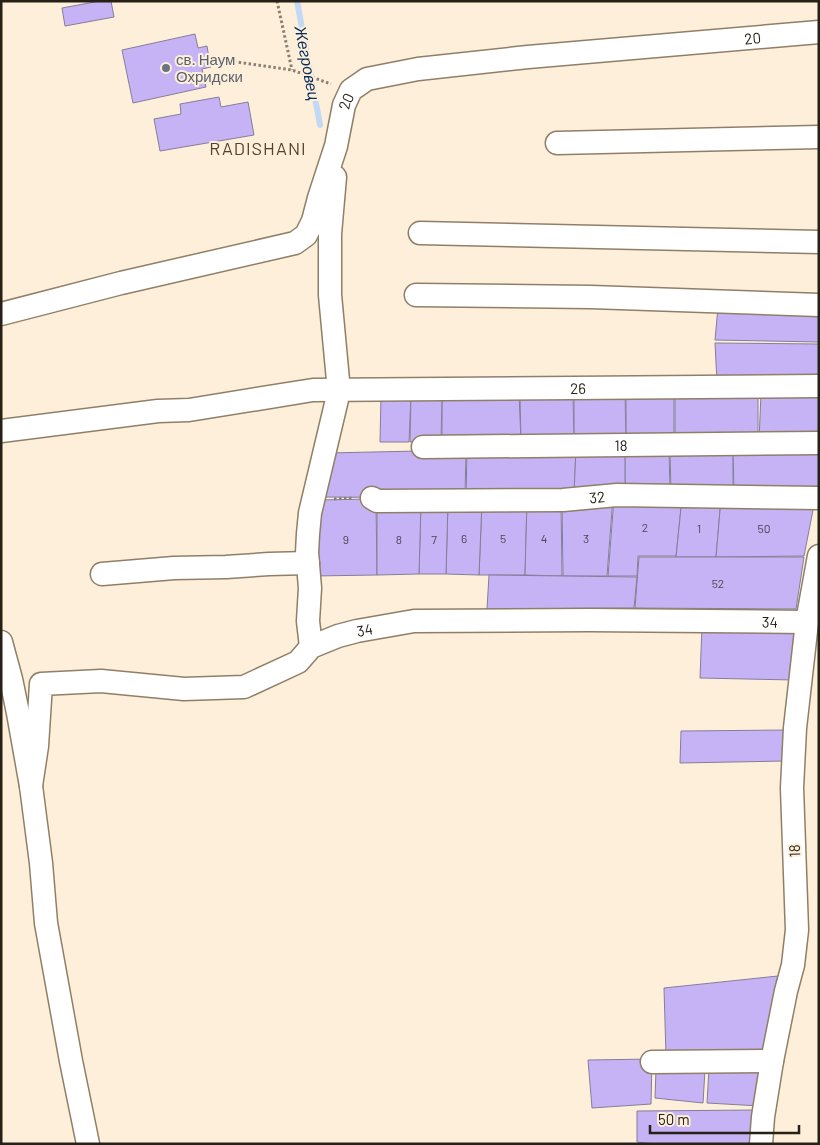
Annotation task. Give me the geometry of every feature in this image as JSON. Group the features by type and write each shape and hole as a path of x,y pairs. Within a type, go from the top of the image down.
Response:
{"street":[{"name":"20","path":"1,314 121,283 295,243 306,236 313,221 318,198 336,146 344,105 351,90 367,80 418,69 528,57 819,32"},
{"path":"557,143 819,137"},
{"path":"305,655 310,588 308,534 310,513 338,391 330,295 330,234 336,146"},
{"path":"420,233 819,242"},
{"path":"416,295 592,297 819,305"},
{"name":"26","path":"1,431 158,411 189,410 313,390 819,386"},
{"name":"18","path":"423,446 819,443"},
{"name":"32","path":"374,499 563,500 617,495 819,498"},
{"name":"18","path":"761,1144 763,1117 772,1061 793,965 797,930 792,788 795,728 807,622 819,556"},
{"path":"102,574 174,568 308,563"},
{"name":"34","path":"42,684 101,681 184,688 244,687 338,636 414,621 807,622"},
{"path":"2,647 42,684 37,746 31,786"},
{"path":"2,647 11,680 31,786 41,863 46,923 88,1144"},
{"path":"652,1062 772,1061"}],"path":[{"path":"277,1 292,70"},
{"path":"209,58 292,70 351,90"},
{"path":"313,499 374,499"}],"building":[{"path":"100,1 111,1 114,17 65,26 62,8"},
{"name":"св. Наум Охридски","path":"195,34 198,48 207,46 211,67 202,69 206,87 133,103 122,50"},
{"path":"219,97 221,107 248,102 254,135 160,151 154,119 181,114 180,104"},
{"path":"718,307 819,312 819,342 715,340"},
{"path":"715,343 819,344 819,381 717,382"},
{"path":"674,392 674,441 626,441 626,393"},
{"path":"675,392 758,392 758,441 675,441"},
{"path":"819,392 819,440 759,441 761,393"},
{"path":"625,393 626,441 574,441 574,394"},
{"path":"519,394 521,441 442,441 442,395"},
{"path":"573,394 574,441 521,441 520,395"},
{"path":"381,395 411,395 409,442 380,442"},
{"path":"411,395 442,395 441,441 410,442"},
{"path":"625,448 669,448 670,493 625,493"},
{"path":"733,448 733,493 671,493 670,449"},
{"path":"819,448 819,491 734,494 733,449"},
{"path":"576,449 574,498 466,498 467,450"},
{"path":"576,449 625,449 625,493 574,493"},
{"path":"466,450 465,498 319,497 327,453"},
{"path":"613,497 607,576 563,576 562,501"},
{"path":"614,498 682,498 676,556 638,556 637,576 608,576"},
{"path":"682,498 721,499 716,557 676,557"},
{"path":"372,499 376,503 377,575 313,576 317,500"},
{"path":"721,499 815,500 804,556 716,557"},
{"path":"527,501 525,575 479,575 482,502"},
{"path":"527,501 561,501 562,576 525,575"},
{"path":"482,502 479,575 446,574 448,503"},
{"path":"421,503 448,503 446,574 419,574"},
{"path":"421,503 419,574 377,575 377,504"},
{"path":"639,557 804,557 796,609 635,608"},
{"path":"489,575 637,577 634,608 487,609"},
{"path":"702,626 803,627 793,680 700,678"},
{"path":"787,730 786,761 680,763 681,731"},
{"path":"778,976 765,1055 666,1056 664,988"},
{"path":"652,1059 651,1104 592,1108 588,1060"},
{"path":"763,1066 760,1106 707,1103 709,1068"},
{"path":"656,1069 705,1070 703,1103 655,1098"},
{"path":"758,1110 756,1144 655,1144 637,1142 637,1111"}],"waterway":[{"name":"Жегровец","path":"297,1 320,125"}],"place":[{"name":"св. Наум Охридски","path":"166,68"}],"district":[{"name":"RADISHANI","path":"258,148"}]}
